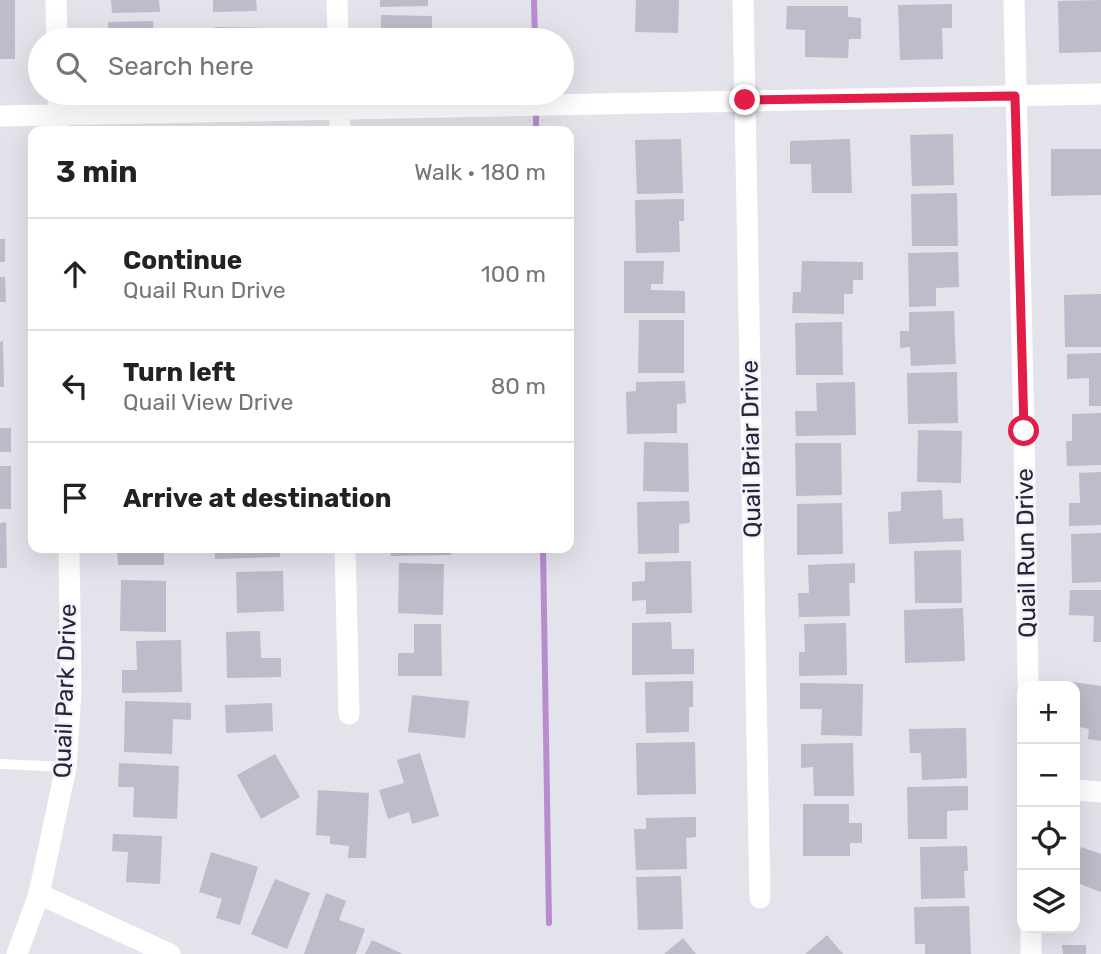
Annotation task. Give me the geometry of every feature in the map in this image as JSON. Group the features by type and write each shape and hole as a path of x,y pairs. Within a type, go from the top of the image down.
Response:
{"street":[{"path":"56,0 57,28"},
{"path":"337,0 338,28"},
{"name":"Quail Briar Drive","path":"743,0 760,898"},
{"name":"Quail Run Drive","path":"1014,0 1028,681"},
{"path":"574,104 1101,94"},
{"path":"0,116 245,105"},
{"path":"339,105 340,126"},
{"path":"521,105 544,105"},
{"name":"Quail Park Drive","path":"18,954 39,894 66,767 71,691 69,553"},
{"path":"345,553 349,714"},
{"path":"1080,790 1101,792"},
{"path":"39,894 170,954"},
{"path":"1031,933 1031,954"}],"lane":[{"path":"0,764 66,767"}],"building":[{"path":"0,0 15,0 15,59 0,59"},
{"path":"111,0 159,0 160,12 112,13"},
{"path":"213,0 256,0 257,11 213,12"},
{"path":"380,0 428,0 428,6 380,7"},
{"path":"636,0 679,0 678,33 635,32"},
{"path":"1101,0 1101,52 1059,53 1058,1"},
{"path":"952,4 952,28 942,28 943,59 900,60 898,5"},
{"path":"787,6 848,6 848,17 861,18 861,39 849,39 848,58 805,57 805,30 786,29"},
{"path":"381,15 432,16 432,28 381,28"},
{"path":"153,21 153,28 108,28 108,22"},
{"path":"953,134 954,185 912,186 910,135"},
{"path":"681,139 683,193 637,194 635,140"},
{"path":"850,139 852,193 812,193 811,164 790,164 790,141"},
{"path":"1051,149 1101,149 1101,195 1051,196"},
{"path":"957,193 958,246 912,246 911,194"},
{"path":"684,199 684,221 679,221 680,252 636,253 635,200"},
{"path":"0,239 5,239 5,262 0,262"},
{"path":"958,252 959,287 936,288 936,306 909,307 908,253"},
{"path":"624,261 664,261 663,284 651,284 651,290 685,291 685,313 624,313"},
{"path":"802,261 863,262 863,280 853,280 853,294 844,294 844,314 792,313 793,292 801,292"},
{"path":"0,277 5,277 6,302 0,302"},
{"path":"1101,294 1101,347 1065,347 1064,295"},
{"path":"954,311 956,364 911,366 910,347 900,348 900,331 909,331 909,312"},
{"path":"639,320 684,320 684,373 638,373"},
{"path":"842,322 843,375 796,375 795,323"},
{"path":"3,341 4,387 0,387 0,342"},
{"path":"1101,353 1101,406 1089,406 1089,378 1067,379 1067,354"},
{"path":"957,372 958,423 908,424 907,373"},
{"path":"685,381 686,403 677,404 677,433 627,434 626,392 636,391 636,382"},
{"path":"855,382 856,435 796,436 795,411 817,411 816,383"},
{"path":"1101,413 1101,465 1067,466 1066,441 1072,441 1072,414"},
{"path":"0,428 11,428 11,452 0,452"},
{"path":"918,430 962,431 961,483 917,482"},
{"path":"644,442 688,443 689,492 643,491"},
{"path":"795,443 841,443 842,495 796,496"},
{"path":"0,466 11,466 11,509 0,509"},
{"path":"1101,472 1101,525 1069,526 1069,503 1080,503 1079,473"},
{"path":"942,490 943,519 963,518 964,541 889,544 888,512 901,511 901,492"},
{"path":"689,501 690,523 679,524 679,553 638,554 637,502"},
{"path":"842,503 843,554 797,555 797,504"},
{"path":"6,522 7,568 0,568 0,523"},
{"path":"1101,533 1101,582 1072,583 1071,534"},
{"path":"961,550 962,603 915,603 914,551"},
{"path":"117,553 164,553 164,565 118,565"},
{"path":"215,553 280,553 280,557 215,559"},
{"path":"391,553 451,553 451,555 391,556"},
{"path":"691,561 692,613 646,614 646,600 632,601 632,582 645,581 645,562"},
{"path":"399,563 444,564 443,615 398,613"},
{"path":"855,563 855,583 849,583 850,616 799,617 798,593 809,593 808,565"},
{"path":"283,571 284,611 237,613 236,572"},
{"path":"121,580 166,581 166,632 120,631"},
{"path":"1070,590 1101,590 1101,642 1093,642 1094,616 1069,615"},
{"path":"963,608 965,661 905,663 904,610"},
{"path":"671,622 672,649 694,649 694,674 632,675 632,623"},
{"path":"846,623 847,675 799,676 799,652 805,652 804,624"},
{"path":"414,624 441,624 442,676 398,676 398,653 414,653"},
{"path":"260,631 261,658 281,658 281,677 227,678 226,632"},
{"path":"181,640 182,692 122,693 122,670 137,670 136,641"},
{"path":"693,681 689,732 646,733 645,682"},
{"path":"800,683 863,684 862,736 821,735 822,709 800,709"},
{"path":"1080,683 1101,686 1101,741 1088,739 1089,729 1080,727"},
{"path":"412,695 469,701 465,738 408,732"},
{"path":"125,701 191,703 191,720 173,719 172,754 124,752"},
{"path":"272,703 273,731 226,733 225,705"},
{"path":"966,728 967,778 922,780 921,753 910,753 909,729"},
{"path":"695,742 696,794 637,795 636,743"},
{"path":"853,743 854,796 814,796 813,767 801,768 801,744"},
{"path":"420,753 439,816 412,824 409,812 388,819 379,790 404,783 397,760"},
{"path":"275,754 300,797 261,819 237,775"},
{"path":"119,763 179,766 177,819 133,817 134,787 118,787"},
{"path":"968,786 968,810 947,811 947,839 908,839 907,787"},
{"path":"318,790 369,793 366,858 348,858 349,846 330,844 330,836 316,835"},
{"path":"803,804 849,804 849,823 862,823 862,843 850,843 850,856 803,856"},
{"path":"696,817 696,837 686,838 687,869 636,870 634,829 646,829 646,818"},
{"path":"113,834 162,836 160,884 126,882 128,852 112,851"},
{"path":"967,846 965,898 921,899 920,847"},
{"path":"1081,847 1101,854 1101,892 1080,884"},
{"path":"211,852 258,867 240,925 216,918 222,899 199,892"},
{"path":"681,876 683,929 638,930 636,877"},
{"path":"275,879 310,893 287,949 251,934"},
{"path":"326,893 346,901 339,920 365,929 356,954 304,954"},
{"path":"969,906 971,954 925,954 925,944 915,944 914,907"},
{"path":"827,935 843,954 805,954"},
{"path":"683,938 696,954 664,954"},
{"path":"372,940 403,954 365,954"},
{"path":"1062,945 1086,945 1086,954 1063,954"}],"waterway":[{"path":"534,0 535,28"},
{"path":"536,105 536,126"},
{"path":"543,553 549,923"}],"route":[{"path":"745,100 1015,96 1024,431"}]}
